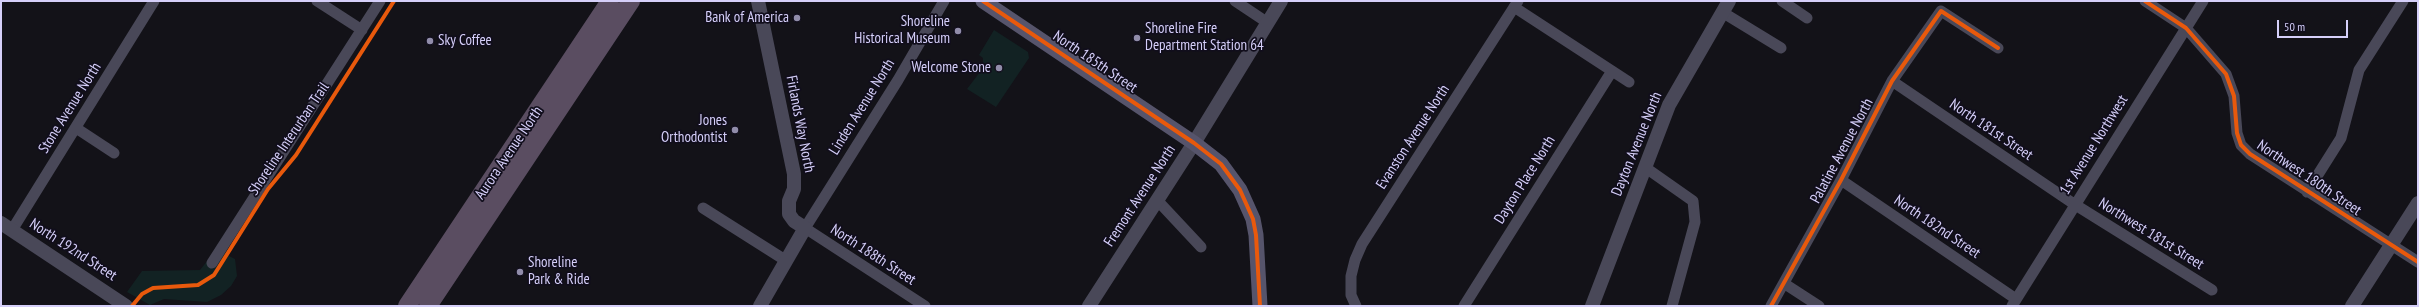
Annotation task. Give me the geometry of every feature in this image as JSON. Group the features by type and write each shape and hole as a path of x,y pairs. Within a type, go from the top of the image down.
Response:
{"highway":[{"name":"Aurora Avenue North","path":"407,306 610,1"},
{"name":"Aurora Avenue North","path":"428,306 631,1"}],"main road":[{"name":"North 185th Street","path":"983,1 1194,142 1221,164 1234,180 1247,204 1256,235 1260,306"}],"street":[{"name":"Stone Avenue North","path":"6,226 76,128 154,1"},
{"path":"318,1 362,30"},
{"path":"212,263 380,1"},
{"name":"Firlands Way North","path":"758,1 794,174 794,189 789,201 790,214 794,221 805,228"},
{"name":"Linden Avenue North","path":"805,228 898,80 944,1"},
{"path":"1235,1 1268,22"},
{"name":"Fremont Avenue North","path":"1089,306 1194,142 1281,1"},
{"path":"1782,1 1807,18"},
{"name":"Northwest 180th Street","path":"2145,1 2186,28 2226,74 2234,96 2235,122 2241,145 2250,154 2418,262"},
{"name":"1st Avenue Northwest","path":"2014,302 2074,204 2203,1"},
{"path":"2307,192 2340,138 2359,70 2403,1"},
{"path":"1516,4 1629,82"},
{"name":"Evanston Avenue North","path":"1356,306 1351,295 1351,276 1355,260 1362,244 1516,4"},
{"path":"1725,7 1782,48"},
{"name":"Dayton Avenue North","path":"1592,306 1646,168 1668,105 1725,7"},
{"name":"Palatine Avenue North","path":"1771,306 1785,284 1841,180 1892,81 1941,11 1998,48"},
{"name":"Dayton Place North","path":"1464,306 1612,71"},
{"name":"North 181st Street","path":"1892,81 2074,204"},
{"path":"76,128 114,153"},
{"path":"1646,168 1693,201 1695,222 1672,306"},
{"name":"North 182nd Street","path":"1841,180 2014,302"},
{"path":"1156,200 1201,247"},
{"path":"2352,306 2418,203"},
{"name":"Northwest 181st Street","path":"2074,204 2212,290"},
{"path":"703,208 785,260"},
{"name":"North 192nd Street","path":"6,226 126,306"},
{"path":"760,306 785,260 805,228"},
{"name":"North 188th Street","path":"805,228 924,306"},
{"path":"1785,284 1819,306"}],"shaded area":[{"path":"994,30 1028,52 1029,58 996,107 967,89 983,68 983,58 979,55"},
{"path":"223,253 235,259 237,276 231,286 221,295 207,302 164,299 150,305 127,292 142,271 200,270 208,260"}],"cycle path":[{"name":"Shoreline Interurban Trail","path":"132,306 142,294 153,288 198,285 214,275 268,189 296,155 394,1"},
{"path":"983,1 1194,143 1221,164 1240,190 1253,219 1256,235 1260,306"},
{"path":"2145,1 2186,28 2226,74 2234,96 2237,133 2241,145 2250,154 2418,262"},
{"path":"1771,306 1841,180 1892,81 1941,11 1998,48"}],"place":[{"name":"Bank of America","path":"797,18"},
{"name":"Shoreline Historical Museum","path":"958,31"},
{"name":"Shoreline Fire Department Station 64","path":"1137,38"},
{"name":"Sky Coffee","path":"430,41"},
{"name":"Welcome Stone","path":"999,68"},
{"name":"Jones Orthodontist","path":"735,130"},
{"name":"Shoreline Park & Ride","path":"520,272"}]}
